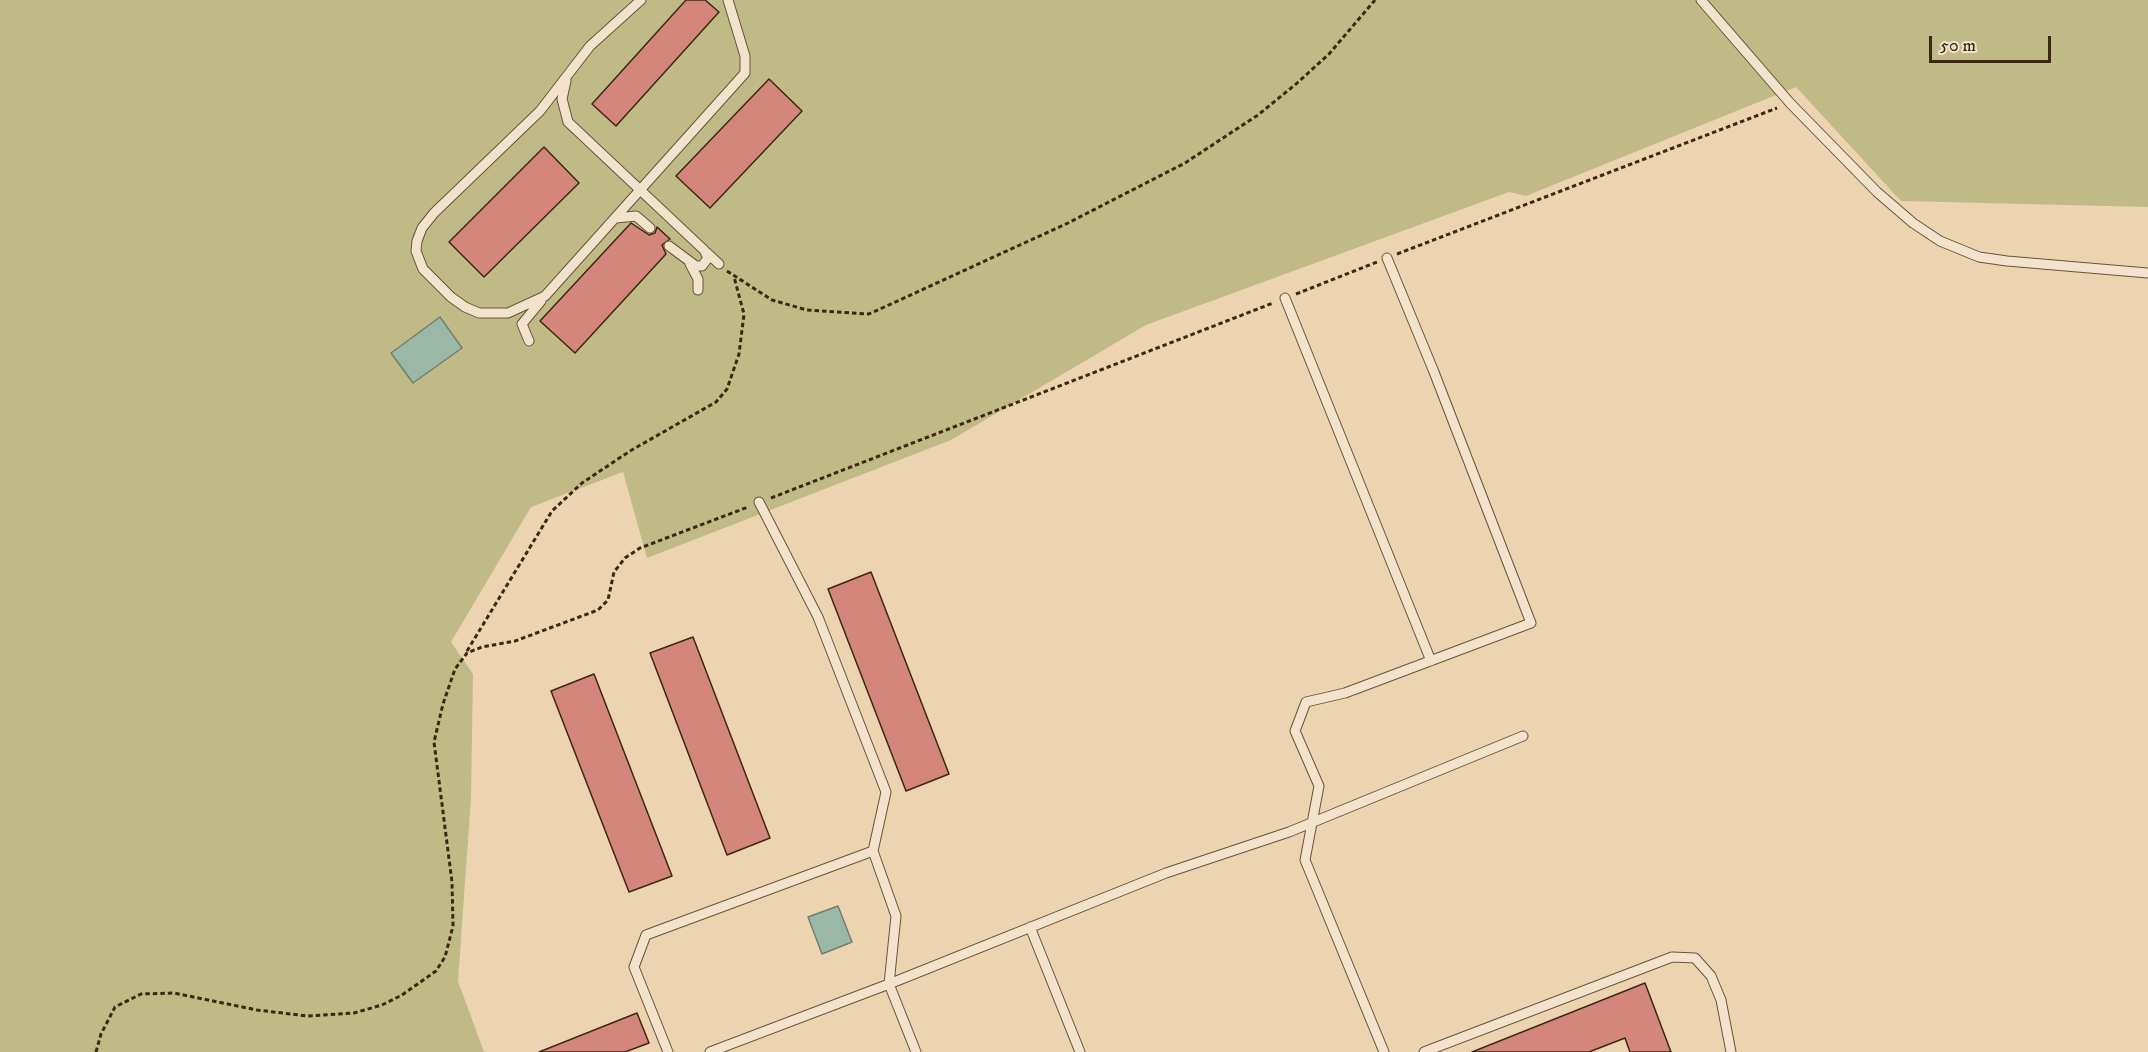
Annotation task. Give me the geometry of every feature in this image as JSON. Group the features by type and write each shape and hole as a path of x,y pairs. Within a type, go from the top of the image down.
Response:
{"lane":[{"path":"544,296 508,313 486,314 465,307 450,297 423,269 416,251 417,241 434,213 522,129 555,93 569,71 590,46 641,0"},
{"path":"529,341 522,324 544,296 745,74 744,50 728,0"},
{"path":"1701,0 1790,102 1877,192 1913,223 1940,241 1979,257 2148,273"},
{"path":"569,71 562,99 568,122 719,264"},
{"path":"616,218 636,216 650,228"},
{"path":"669,246 690,264 698,279 698,290"},
{"path":"690,264 702,266 706,262 708,258 704,250"},
{"path":"1384,1052 1305,860 1319,786 1295,731 1306,702 1345,693 1531,622 1387,258"},
{"path":"1285,298 1431,661"},
{"path":"759,502 818,617 886,792 873,851 896,916 889,984 916,1052"},
{"path":"710,1052 889,984 1166,873 1311,823 1523,736"},
{"path":"668,1052 634,967 646,935 873,851"},
{"path":"1030,927 1080,1052"},
{"path":"1424,1052 1672,957 1695,958 1711,976 1721,1000 1731,1052"}],"path":[{"path":"719,264 772,300 807,310 869,314 1068,223 1185,163 1257,115 1296,84 1329,54 1375,0"},
{"path":"466,653 515,640 597,610 608,600 614,572 624,558 640,548 1790,102"},
{"path":"96,1052 101,1034 115,1007 141,994 174,993 257,1010 309,1016 354,1013 382,1005 402,995 436,971 445,957 453,926 452,882 434,742 443,704 455,669 552,511 582,483 630,451 716,402 728,389 739,354 744,314 734,276"}],"shaded area":[{"path":"0,0 2148,0 2148,207 1901,201 1796,87 1526,196 1509,192 1146,325 951,440 647,558 623,472 531,507 451,642 473,674 471,798 458,981 484,1052 0,1052"},
{"path":"440,317 462,348 413,383 391,353"},
{"path":"838,906 852,942 822,954 808,917"}],"building":[{"path":"686,0 705,0 719,12 616,126 592,104"},
{"path":"769,79 802,111 710,208 676,176"},
{"path":"544,147 579,183 484,277 449,242"},
{"path":"631,223 649,235 655,233 657,227 670,239 662,245 666,254 575,353 540,321"},
{"path":"871,572 949,774 906,791 828,589"},
{"path":"693,637 770,838 727,855 650,653"},
{"path":"594,674 672,876 629,892 551,691"},
{"path":"1645,983 1671,1052 1630,1052 1625,1038 1589,1052 1472,1052"},
{"path":"637,1013 649,1043 625,1052 539,1052"}]}
